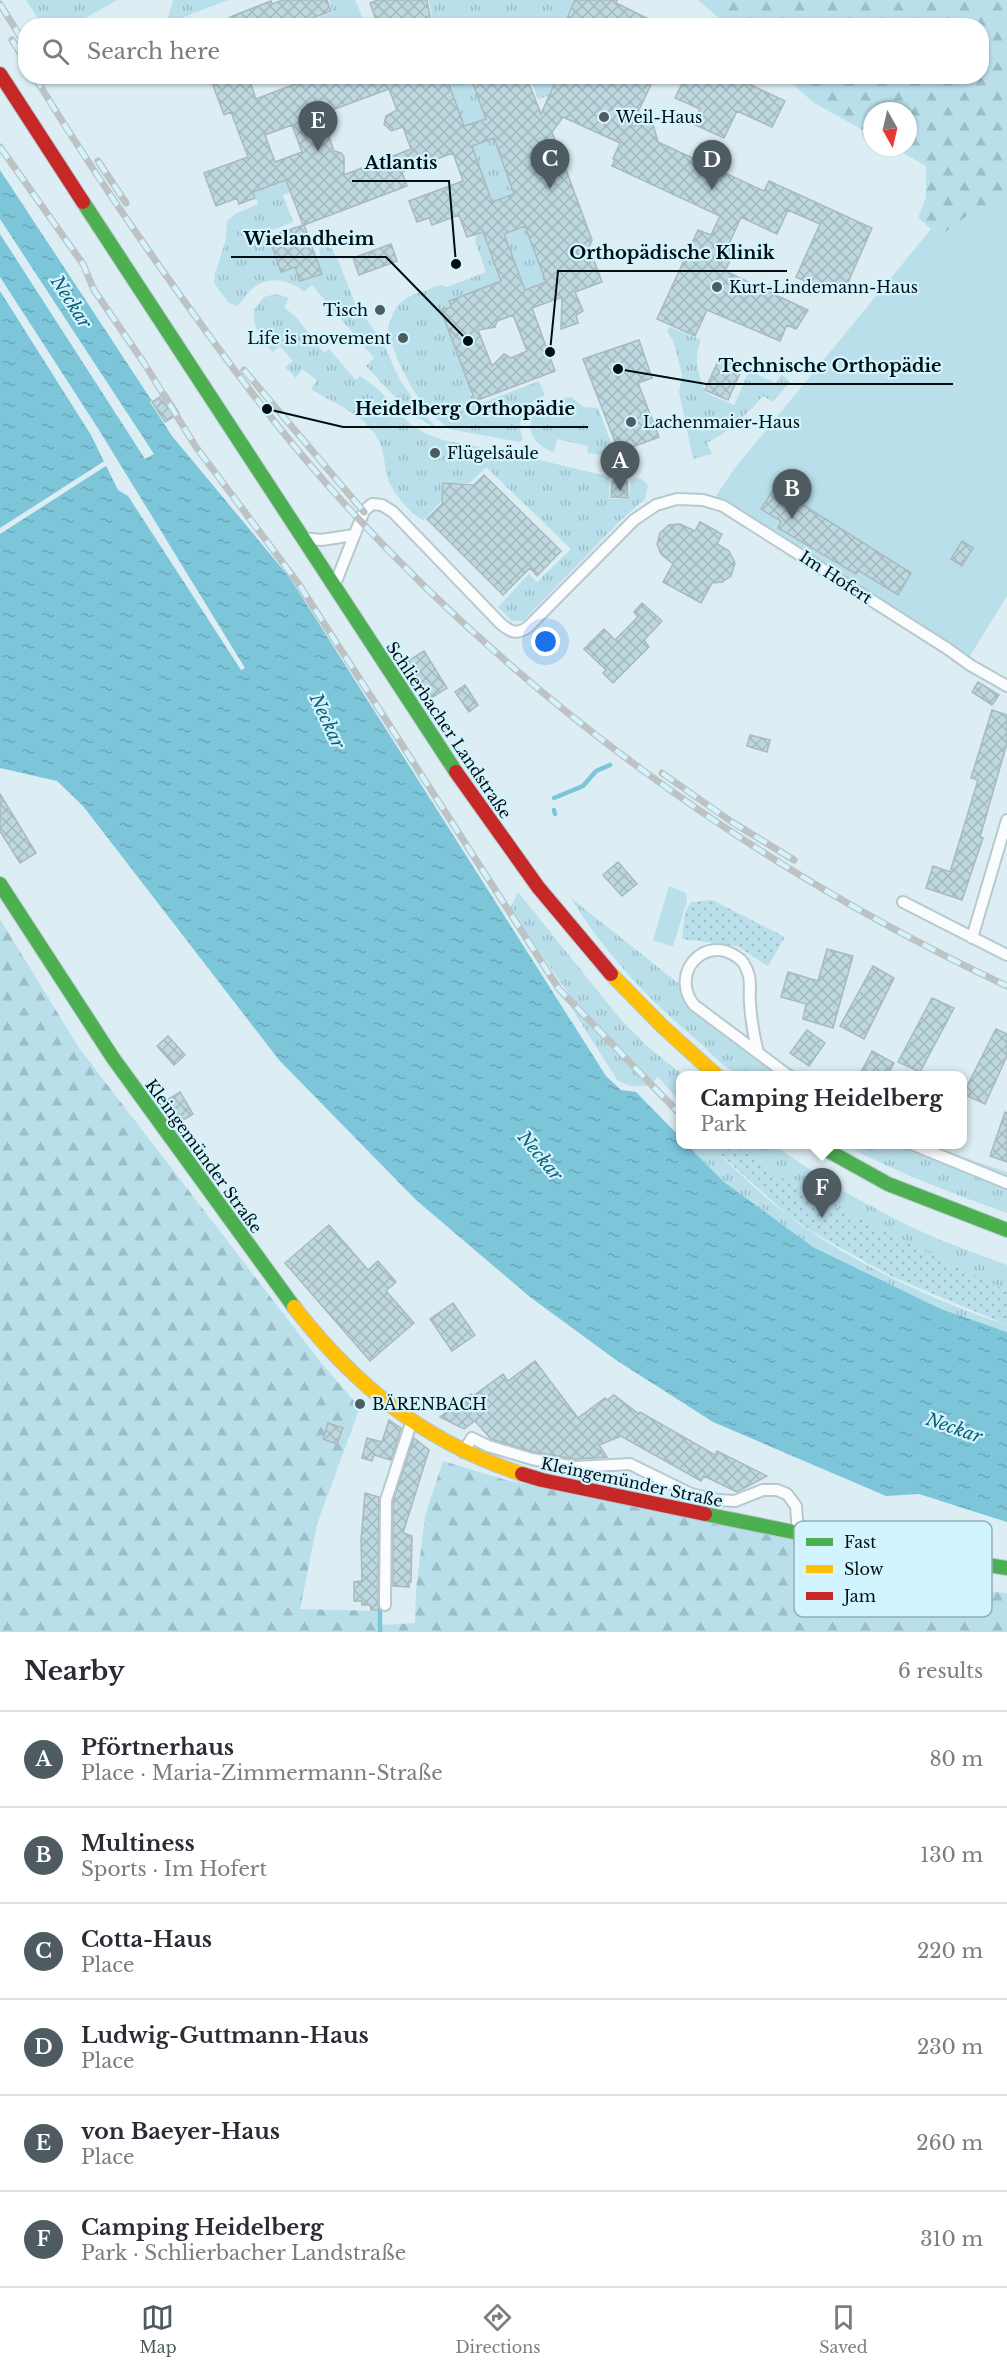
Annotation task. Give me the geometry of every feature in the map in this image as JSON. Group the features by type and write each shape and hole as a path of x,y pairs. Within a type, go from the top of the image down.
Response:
{"main road":[{"name":"Schlierbacher Landstraße","path":"0,74 404,694 493,826 594,956 654,1019 711,1071"},
{"name":"Kleingemünder Straße","path":"0,884 35,943 108,1053 268,1271 325,1344 355,1377 411,1423 463,1452 508,1470 542,1480 794,1533"},
{"path":"825,1149 888,1184 1007,1230"},
{"name":"Kleingemünder Straße","path":"992,1566 1007,1568"}],"street":[{"name":"Im Hofert","path":"354,535 367,507 376,504 389,508 501,624 516,633 528,627 634,520 656,505 684,499 703,500 723,506 1007,686"},
{"path":"302,538 321,540 354,535 338,579 332,584"},
{"path":"972,938 1007,820"},
{"path":"903,902 1007,956"},
{"path":"758,1053 750,1005 749,977 745,966 739,958 728,951 713,950 702,954 693,961 685,979 686,992 690,999 758,1053 782,1071"},
{"path":"924,1149 1007,1183"},
{"path":"385,1605 386,1500 411,1423"},
{"name":"Kleingemünder Straße","path":"463,1452 472,1438 488,1446 532,1459 575,1467 630,1464 691,1494 718,1500 735,1501 763,1490 777,1490 787,1494 796,1506 797,1521"}],"green space":[{"path":"26,0 117,0 85,18 38,18"},
{"path":"173,0 228,0 182,18 168,18"},
{"path":"329,0 355,0 363,18 316,18 333,12"},
{"path":"429,0 574,0 565,18 433,18"},
{"path":"698,0 1007,0 1007,201 977,209 940,236 918,218 926,197 926,166 909,156 917,156 917,102 863,102 863,130 814,103 793,84 989,84 989,18 719,18"},
{"path":"449,84 473,84 486,119 464,126"},
{"path":"533,84 554,84 548,96 538,99"},
{"path":"467,134 486,141 494,138 514,194 492,202"},
{"path":"304,174 311,185 283,195 293,222 267,232 281,272 295,267 300,281 321,274 317,259 320,257 319,245 322,242 332,249 356,306 381,339 400,380 422,412 435,426 434,428 408,411 366,366 374,358 312,285 304,292 292,284 271,280 252,289 236,306 228,302 214,283 225,243 227,221 235,214 258,204 254,192"},
{"path":"1007,201 1007,596 970,656 716,496 734,469 931,229 940,236 977,209"},
{"path":"525,226 546,282 525,289 504,234"},
{"path":"483,233 503,287 491,285 449,301 451,306 442,310 471,396 473,395 477,405 539,381 545,395 527,407 523,413 520,425 523,440 519,442 449,429 438,420 411,385 397,359 388,331 395,309 410,296 438,286 447,287 486,272 475,241 476,235"},
{"path":"276,294 289,298 284,307 297,318 324,353 329,349 356,380 360,376 378,389 411,425 427,434 443,440 610,477 609,499 629,499 631,481 641,478 648,485 645,499 623,518 523,621 512,621 498,607 529,574 537,582 571,549 486,467 470,483 442,483 442,500 424,520 415,515 403,503 390,484 383,452 374,433 359,417 311,389 317,380 302,369 296,378 285,367 293,361 280,346 272,352 261,338 256,328 254,310 264,297"},
{"path":"670,327 701,340 697,353 697,366 706,393 734,405 749,371 776,383 781,374 790,382 773,402 763,396 737,422 707,443 712,454 693,459 679,392 682,375 674,343 667,331"},
{"path":"571,397 584,407 598,408 617,458 587,453 588,446 557,439 554,452 536,441 530,425 535,411 539,415 561,405 559,399"},
{"path":"669,886 686,893 687,901 673,947 653,940"},
{"path":"518,892 622,1021 647,1046 678,1071 676,1071 676,1097 658,1077 653,1082 571,997 510,909"},
{"path":"571,898 771,1057 796,1071 733,1071 728,1068 645,993 584,919"},
{"path":"712,900 785,937 768,966 737,946 682,939 685,912 691,902"},
{"path":"0,919 79,1048 359,1410 317,1524 300,1609 381,1611 382,1625 415,1623 416,1590 425,1516 443,1461 509,1481 783,1523 794,1530 794,1617 992,1617 992,1592 1007,1593 1007,1632 0,1632"},
{"path":"567,1001 650,1086 631,1086 618,1081"},
{"path":"691,1149 714,1149 779,1208 837,1248 923,1293 1007,1325 1007,1332 941,1309 813,1247 724,1182"},
{"path":"714,1149 741,1149 811,1195 1007,1291 1007,1325 891,1276 816,1234 789,1216"},
{"path":"741,1149 780,1149 835,1187 903,1223 1007,1265 1007,1291 811,1195"},
{"path":"853,1149 941,1149 1007,1172 1007,1213 925,1182"}],"water":[{"name":"Neckar","path":"0,170 152,400 150,402 172,436 290,578 606,1076 621,1090 636,1092 676,1133 676,1149 691,1149 724,1182 813,1247 941,1309 1007,1332 1007,1522 919,1494 886,1496 713,1422 616,1360 530,1297 416,1200 279,1060 83,806 57,781 0,768 0,291 91,435 118,490 128,496 241,670 245,668 99,430 0,277 0,234 145,459 154,454 0,219"}],"pier":[{"path":"106,460 109,464 0,534 0,528"}],"building":[{"path":"283,0 327,0 331,11 312,18 230,17 271,1 272,4"},
{"path":"378,0 427,0 430,18 375,18 370,3"},
{"path":"575,0 617,0 616,3 647,18 567,18"},
{"path":"212,84 251,84 256,99 295,84 449,84 464,126 486,119 473,84 529,84 541,114 554,84 651,84 631,127 652,121 658,142 764,191 769,181 872,228 846,287 837,283 832,293 796,277 820,224 788,210 777,234 741,217 729,244 736,247 725,271 808,310 796,329 787,325 780,341 707,310 695,336 657,319 698,230 711,235 720,216 612,166 620,143 563,117 552,132 592,240 589,247 602,282 575,292 583,311 576,315 578,323 561,329 562,297 532,308 555,371 475,401 441,310 451,307 449,301 501,281 483,232 467,237 459,215 432,225 429,218 417,222 409,201 463,181 453,153 402,172 407,186 304,225 322,274 300,281 295,267 281,272 269,237 303,225 286,180 253,192 255,198 239,204 237,198 216,206 204,173 248,157 231,112 224,115","holes":["389,89 397,110 386,116 384,124 391,131 403,127 411,149 344,175 344,157 341,153 334,151 329,137 333,128 321,114","292,125 302,152 275,162 265,135","494,138 514,194 492,202 472,146","525,226 546,282 525,290 504,234","513,315 527,351 511,358 504,354 492,366 478,330 495,327 497,321"]},
{"path":"682,84 749,84 785,101 772,127 737,111 724,138 693,124 700,109 675,98"},
{"path":"391,244 397,261 359,275 353,258"},
{"path":"639,340 652,378 638,383 659,437 619,452 583,359"},
{"path":"719,359 742,369 728,400 705,390"},
{"path":"166,393 179,413 165,422 152,402"},
{"path":"484,475 561,551 537,576 530,568 503,595 427,519 442,504 443,483 474,485"},
{"path":"619,477 627,482 628,498 611,497 612,482"},
{"path":"781,481 802,494 797,501 911,573 898,595 858,570 856,574 778,528 781,521 761,509"},
{"path":"700,522 722,534 717,544 729,551 735,563 731,576 722,582 712,583 701,603 663,582 673,564 661,554 657,544 660,533 669,525 680,524 695,531"},
{"path":"962,541 973,548 962,566 951,559"},
{"path":"642,603 662,621 644,640 649,647 613,683 603,673 606,670 584,649 604,629 615,640 638,617 634,612"},
{"path":"424,651 447,688 431,698 408,661"},
{"path":"978,682 999,695 992,705 972,692"},
{"path":"465,685 478,705 469,712 455,692"},
{"path":"992,710 1007,715 1007,743 980,837 983,838 962,900 926,888 933,866 950,872 978,780 971,778"},
{"path":"750,735 770,740 767,752 747,746"},
{"path":"0,794 36,853 20,863 0,831"},
{"path":"618,862 637,884 622,896 603,875"},
{"path":"827,949 853,956 833,1028 803,1019 806,1004 781,997 788,972 818,981"},
{"path":"873,966 894,978 864,1039 840,1026"},
{"path":"932,998 954,1008 921,1071 898,1062"},
{"path":"996,1029 1007,1034 1007,1056 985,1104 967,1096 967,1086"},
{"path":"807,1030 825,1043 809,1066 790,1053"},
{"path":"168,1036 185,1055 174,1065 157,1046"},
{"path":"872,1051 894,1063 890,1071 862,1071"},
{"path":"180,1092 193,1114 177,1124 164,1102"},
{"path":"1005,1112 1007,1113 1007,1162 990,1156"},
{"path":"329,1225 368,1270 378,1261 396,1282 386,1291 414,1323 370,1361 285,1263"},
{"path":"453,1303 475,1335 452,1351 430,1319"},
{"path":"535,1361 578,1418 605,1398 607,1400 614,1395 639,1414 640,1412 715,1455 717,1451 767,1476 737,1492 704,1476 701,1481 621,1436 599,1445 607,1457 575,1459 534,1452 491,1439 475,1421 464,1429 440,1417 503,1374 508,1381"},
{"path":"389,1420 401,1428 391,1460 374,1455 372,1461 362,1458 367,1438 382,1442"},
{"path":"328,1423 343,1428 337,1444 323,1439"},
{"path":"414,1438 429,1450 403,1533 412,1536 411,1582 409,1581 409,1587 393,1586 393,1501"},
{"path":"365,1493 379,1497 379,1610 371,1610 370,1605 362,1605 362,1601 354,1601 354,1582 362,1581 361,1540"}],"waterway":[{"path":"554,798 583,786 596,771 610,765"},
{"path":"554,810 555,814"},
{"name":"BÄRENBACH","path":"380,1610 380,1632"}],"railway":[{"path":"0,4 18,33"},
{"path":"12,40 18,49"},
{"path":"39,84 135,231 268,414 332,490 404,566 481,639 561,707 645,772 732,832 821,888 913,939 1007,986"},
{"path":"0,147 83,264 94,290 144,363 196,447 298,583 559,989 676,1110"},
{"path":"98,161 126,203"},
{"path":"244,370 364,512"},
{"path":"662,773 732,822 794,860"}],"traffic: fast":[{"path":"83,202 456,772"},
{"path":"0,884 113,1058 294,1307"},
{"path":"825,1149 888,1184 1007,1230"},
{"path":"705,1514 794,1532"},
{"path":"992,1566 1007,1568"}],"traffic: slow":[{"path":"611,974 662,1026 712,1071"},
{"path":"294,1307 342,1362 395,1409 454,1446 522,1474"}],"traffic: jam":[{"path":"0,74 83,202"},
{"path":"456,772 538,887 611,974"},
{"path":"522,1474 705,1514"}],"place":[{"name":"Weil-Haus","path":"604,117"},
{"name":"von Baeyer-Haus","path":"318,151"},
{"name":"Cotta-Haus","path":"550,189"},
{"name":"Ludwig-Guttmann-Haus","path":"712,190"},
{"name":"Atlantis","path":"456,264"},
{"name":"Kurt-Lindemann-Haus","path":"717,287"},
{"name":"Tisch","path":"380,310"},
{"name":"Life is movement","path":"403,338"},
{"name":"Wielandheim","path":"468,341"},
{"name":"Orthopädische Klinik","path":"550,352"},
{"name":"Technische Orthopädie","path":"618,369"},
{"name":"Heidelberg Orthopädie","path":"267,409"},
{"name":"Lachenmaier-Haus","path":"631,422"},
{"name":"Flügelsäule","path":"435,453"},
{"name":"Pförtnerhaus","path":"620,491"},
{"name":"Multiness","path":"792,519"},
{"name":"Camping Heidelberg","path":"822,1218"},
{"name":"BÄRENBACH","path":"360,1404"}]}
